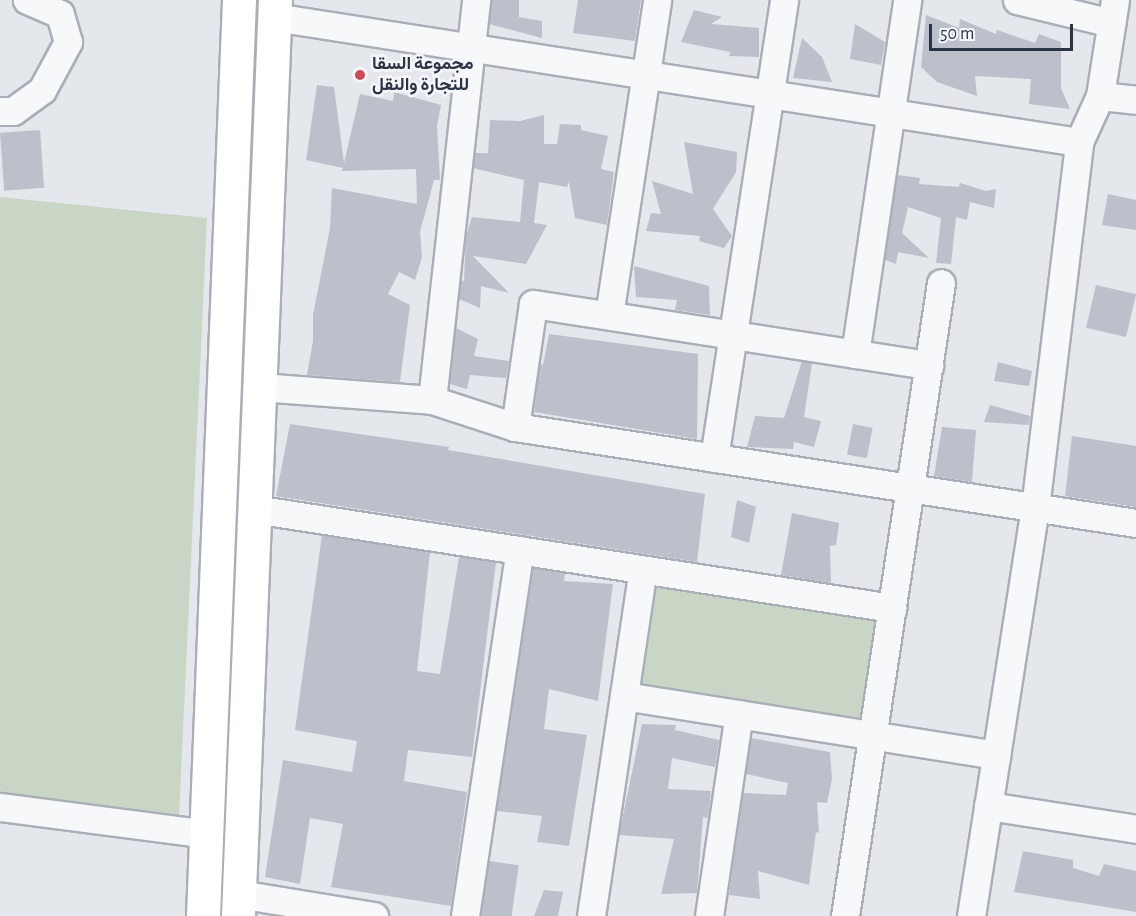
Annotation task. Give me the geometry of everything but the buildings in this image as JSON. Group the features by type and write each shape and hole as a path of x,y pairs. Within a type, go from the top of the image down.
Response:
{"main road":[{"path":"203,916 239,0"},
{"path":"238,905 275,9"}],"street":[{"path":"0,111 13,111 42,90 68,42 60,14 27,0"},
{"path":"432,400 468,48 476,0"},
{"path":"609,315 657,0"},
{"path":"714,458 784,0"},
{"path":"855,354 907,0"},
{"path":"971,916 1035,508 1079,142 1100,96 1113,12 1017,0"},
{"path":"275,9 468,48 1079,142"},
{"path":"1100,96 1136,100"},
{"path":"845,916 941,283"},
{"path":"515,427 534,304 929,365"},
{"path":"260,387 432,400 515,427 1136,524"},
{"path":"254,509 892,608"},
{"path":"465,916 520,550"},
{"path":"591,916 644,570"},
{"path":"624,696 996,754"},
{"path":"709,916 739,714"},
{"path":"988,806 1136,829"},
{"path":"0,807 207,834"},
{"path":"238,905 374,916"}],"green space":[{"path":"0,197 207,218 179,817 0,795"},
{"path":"643,570 892,609 872,735 623,695"}],"place":[{"name":"مجموعة السقا للتجارة والنقل","path":"360,75"}]}
